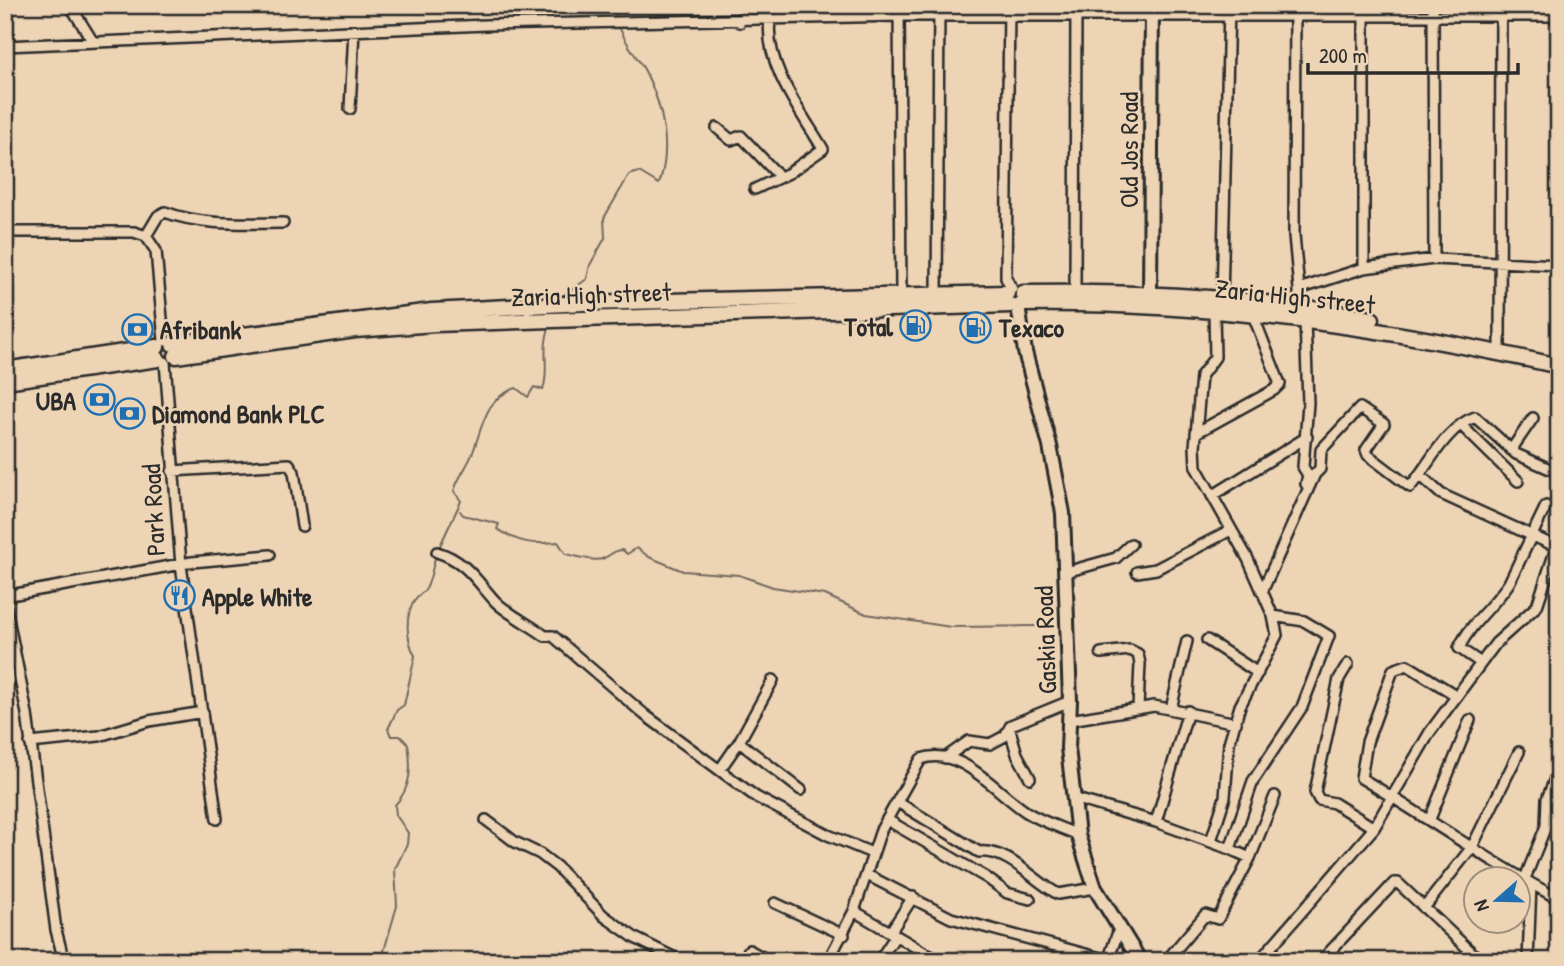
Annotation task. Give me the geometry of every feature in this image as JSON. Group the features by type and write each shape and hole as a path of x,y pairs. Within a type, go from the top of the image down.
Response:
{"main road":[{"name":"Old Jos Road","path":"1150,295 1152,10"},
{"name":"Zaria High street","path":"165,352 355,330 1015,298 1075,292 1150,295 1218,306 1366,318 1559,366"},
{"name":"Zaria High street","path":"165,352 330,322 583,303 937,296 1218,306 1253,315 1302,314"},
{"name":"Gaskia Road","path":"1015,298 1025,352 1058,485 1066,572 1070,701 1068,748 1078,835 1096,888 1140,961"},
{"name":"Zaria High street","path":"1499,349 1559,358"},
{"path":"5,370 165,352"},
{"path":"5,381 165,352"}],"street":[{"path":"70,5 93,42"},
{"path":"740,22 748,5"},
{"path":"838,5 839,17"},
{"path":"937,296 939,5"},
{"path":"1009,5 1006,278 1015,298"},
{"path":"5,46 354,30 631,21 740,22 839,17 899,10 940,16 1009,16 1076,10 1501,10 1559,16"},
{"path":"899,10 901,297"},
{"path":"1075,292 1076,10"},
{"path":"1211,841 1225,797 1230,743 1240,706 1277,635 1273,616 1262,592 1196,467 1201,372 1215,358 1229,10"},
{"path":"1295,10 1294,235 1302,314 1307,437 1303,467 1308,475 1300,502"},
{"path":"1364,10 1364,268"},
{"path":"1433,10 1434,259"},
{"path":"1499,349 1501,10"},
{"path":"755,189 780,177 823,149 780,70 768,39 770,20"},
{"path":"350,109 354,30"},
{"path":"717,128 731,140 741,136 780,177"},
{"path":"5,232 134,232 146,236 158,216 164,212 184,219 212,222 283,223"},
{"name":"Park Road","path":"5,596 181,565 156,251 146,236"},
{"path":"1299,289 1364,268 1434,259 1559,265"},
{"path":"1196,433 1274,390 1280,384 1253,315"},
{"path":"1262,592 1300,502 1320,469 1321,450 1360,408 1384,424 1366,450 1368,455 1410,487 1440,447 1472,417 1479,418 1511,450 1526,460 1559,473"},
{"path":"1511,450 1533,418"},
{"path":"1461,425 1518,481"},
{"path":"1212,496 1307,437"},
{"path":"172,471 289,464 294,472 302,526"},
{"path":"1259,961 1374,828 1394,798 1426,739 1496,643 1537,606 1558,543 1533,535 1441,494 1420,475"},
{"path":"1481,663 1459,648 1483,612 1501,594 1546,506"},
{"path":"1137,572 1156,569 1231,530"},
{"path":"1066,572 1116,558 1131,544"},
{"path":"437,552 451,556 471,570 496,602 545,636 553,636 645,715 777,810 872,853"},
{"path":"217,819 181,565 270,555"},
{"path":"5,603 30,743 56,930 64,961"},
{"path":"1230,849 1254,781 1302,707 1329,636 1304,621 1273,616"},
{"path":"1207,640 1258,673"},
{"path":"1171,709 1187,641"},
{"path":"1101,653 1129,650 1138,654 1138,708"},
{"path":"1348,664 1339,679 1315,792 1319,800 1334,803 1374,828"},
{"path":"1457,696 1407,665 1399,666 1389,675 1361,778 1430,819 1494,864"},
{"path":"721,768 739,742 773,680"},
{"path":"945,758 969,741 990,744 1010,730 1011,725 1070,701"},
{"path":"1070,720 1138,708 1188,711 1236,723"},
{"path":"1156,821 1188,711"},
{"path":"30,743 99,736 149,721 203,712"},
{"path":"1430,819 1470,720"},
{"path":"1010,730 1030,778"},
{"path":"739,742 801,790"},
{"path":"1424,908 1472,847 1519,752"},
{"path":"828,961 844,935 854,911 872,853 921,759 938,755 985,777 1029,813 1078,835"},
{"path":"1532,868 1546,826 1547,799 1556,776"},
{"path":"1166,961 1205,915 1218,919 1250,858 1275,796"},
{"path":"1073,798 1156,821 1250,858"},
{"path":"898,803 979,852 988,852 1013,863 1058,894 1096,888"},
{"path":"486,820 557,867 604,916 635,938 677,959 708,961"},
{"path":"889,821 987,878 1007,893 1030,899"},
{"path":"867,875 951,918 1108,960 1119,929"},
{"path":"1321,961 1391,883 1398,883 1481,961"},
{"path":"1532,886 1559,900"},
{"path":"879,961 913,897"},
{"path":"775,903 844,935"},
{"path":"854,911 939,961"},
{"path":"1528,934 1528,961"},
{"path":"743,961 749,950 769,961"}],"waterway":[{"path":"612,5 617,18"},
{"path":"558,299 587,279 590,265 605,238 604,218 629,175 639,172 659,184 663,170 664,128 657,100 646,73 619,26"},
{"path":"438,550 461,501 454,491 491,406 498,398 516,388 528,397 534,387 543,390 549,328"},
{"path":"460,511 463,515 499,524 497,529 519,540 533,543 558,542 566,554 594,560 602,559 616,551 623,550 627,554 637,548 649,557 683,571 739,575 773,587 825,595 866,614 951,627 1037,626"},
{"path":"381,961 397,906 395,869 407,844 408,833 396,815 395,805 404,792 409,777 408,744 400,736 391,736 388,729 397,710 404,705 415,656 408,634 410,612 416,598 427,587 436,555"}],"place":[{"name":"Total","path":"916,326"},
{"name":"Texaco","path":"976,327"},
{"name":"Afribank","path":"137,329"},
{"name":"UBA","path":"99,400"},
{"name":"Diamond Bank PLC","path":"129,413"},
{"name":"Apple White","path":"179,596"}]}
